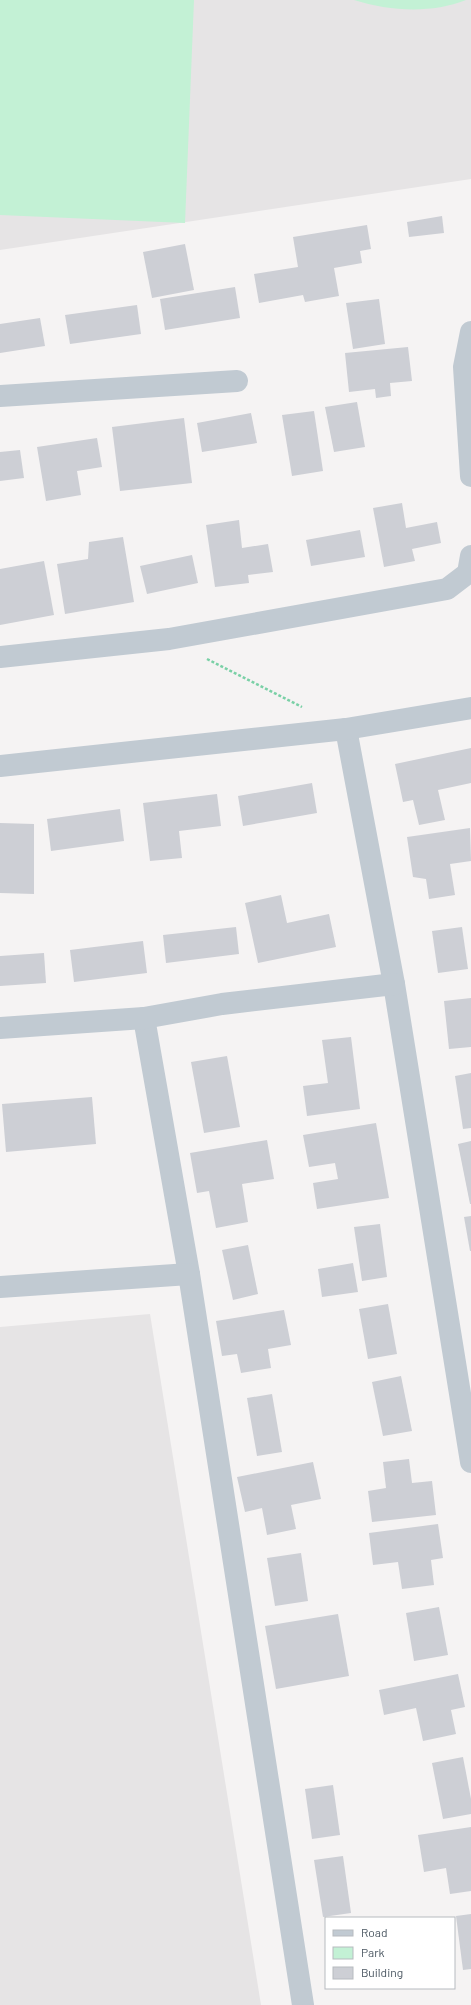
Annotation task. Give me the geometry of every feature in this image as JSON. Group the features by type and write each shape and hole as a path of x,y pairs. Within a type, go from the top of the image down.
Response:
{"street":[{"path":"471,332 464,367 471,476"},
{"path":"0,396 237,381"},
{"path":"0,657 170,639 447,589 468,573 471,556"},
{"path":"0,766 346,729 471,708"},
{"path":"346,729 394,984 471,1462"},
{"path":"0,1028 144,1018 222,1004 394,984"},
{"path":"144,1018 189,1274 303,2005"},
{"path":"0,1287 189,1274"}],"path":[{"path":"206,658 309,711"}],"shaded area":[{"path":"0,0 471,0 471,179 0,250"},
{"path":"150,1314 261,2005 0,2005 0,1327"}],"green space":[{"path":"0,0 194,0 185,223 0,215"},
{"path":"354,0 466,0 424,9 396,9"}],"building":[{"path":"442,216 444,233 409,237 407,222"},
{"path":"367,225 371,249 360,251 362,263 334,268 339,296 305,302 303,295 259,303 254,274 298,267 293,237"},
{"path":"185,244 194,290 152,298 143,252"},
{"path":"235,287 240,318 165,330 160,299"},
{"path":"379,299 385,344 353,349 346,303"},
{"path":"137,305 141,334 70,344 65,315"},
{"path":"40,318 45,346 0,353 0,324"},
{"path":"408,347 412,381 390,383 391,396 376,398 375,389 349,392 345,353"},
{"path":"357,402 365,447 334,452 325,407"},
{"path":"314,411 323,471 292,476 282,415"},
{"path":"251,413 257,443 202,452 197,423"},
{"path":"184,418 192,483 120,491 112,427"},
{"path":"97,438 102,467 77,471 81,495 46,501 37,447"},
{"path":"20,450 24,478 0,481 0,452"},
{"path":"402,503 406,528 437,522 441,543 412,549 415,561 384,567 373,508"},
{"path":"239,520 242,548 268,544 273,572 248,575 249,583 215,587 206,525"},
{"path":"360,530 365,557 311,566 306,540"},
{"path":"123,537 134,602 65,614 57,564 88,559 89,542"},
{"path":"192,555 198,583 147,594 140,566"},
{"path":"44,561 54,615 0,625 0,569"},
{"path":"471,748 471,783 438,790 445,820 419,825 413,800 403,802 395,764"},
{"path":"312,783 317,813 243,826 238,796"},
{"path":"217,794 221,826 179,831 182,858 150,861 143,803"},
{"path":"120,809 124,841 51,851 47,819"},
{"path":"0,823 34,824 34,894 0,893"},
{"path":"470,828 471,861 450,864 455,895 429,899 426,879 413,877 407,837"},
{"path":"281,895 287,923 329,914 336,947 258,963 245,903"},
{"path":"236,927 239,954 166,963 163,935"},
{"path":"462,927 468,969 438,973 432,931"},
{"path":"143,941 147,973 74,982 70,950"},
{"path":"44,953 46,983 0,986 0,956"},
{"path":"471,998 471,1047 449,1049 444,1001"},
{"path":"351,1037 360,1109 307,1116 303,1086 328,1083 322,1040"},
{"path":"227,1056 240,1127 204,1133 191,1062"},
{"path":"471,1073 471,1128 463,1129 455,1076"},
{"path":"92,1097 96,1144 6,1152 2,1104"},
{"path":"376,1123 389,1198 317,1209 313,1183 338,1179 335,1163 309,1167 303,1135"},
{"path":"267,1140 274,1179 242,1184 248,1222 216,1228 209,1191 197,1193 190,1153"},
{"path":"471,1141 471,1204 470,1204 458,1144"},
{"path":"471,1216 471,1251 470,1251 464,1217"},
{"path":"380,1224 387,1277 362,1281 354,1227"},
{"path":"248,1245 258,1294 233,1300 222,1250"},
{"path":"353,1263 358,1292 322,1297 318,1269"},
{"path":"388,1304 397,1354 368,1359 359,1309"},
{"path":"284,1310 291,1345 268,1349 271,1368 241,1373 237,1354 222,1356 216,1321"},
{"path":"401,1376 412,1431 383,1436 372,1382"},
{"path":"272,1394 282,1452 257,1456 247,1398"},
{"path":"409,1459 412,1483 432,1481 436,1515 372,1522 368,1491 386,1488 383,1462"},
{"path":"313,1462 321,1499 291,1505 296,1529 267,1535 262,1508 245,1512 237,1477"},
{"path":"438,1524 443,1558 431,1560 434,1585 402,1589 398,1562 373,1565 369,1533"},
{"path":"301,1553 308,1601 275,1606 267,1558"},
{"path":"439,1607 448,1655 414,1661 406,1613"},
{"path":"338,1614 349,1676 276,1689 265,1626"},
{"path":"458,1674 465,1707 451,1710 456,1734 423,1741 416,1708 384,1715 379,1690"},
{"path":"463,1757 471,1799 471,1814 443,1819 432,1763"},
{"path":"333,1785 340,1835 312,1839 305,1789"},
{"path":"471,1827 471,1891 450,1894 446,1868 424,1872 418,1835"},
{"path":"343,1856 351,1913 323,1917 314,1860"},
{"path":"471,1914 471,1969 463,1970 456,1916"}]}
